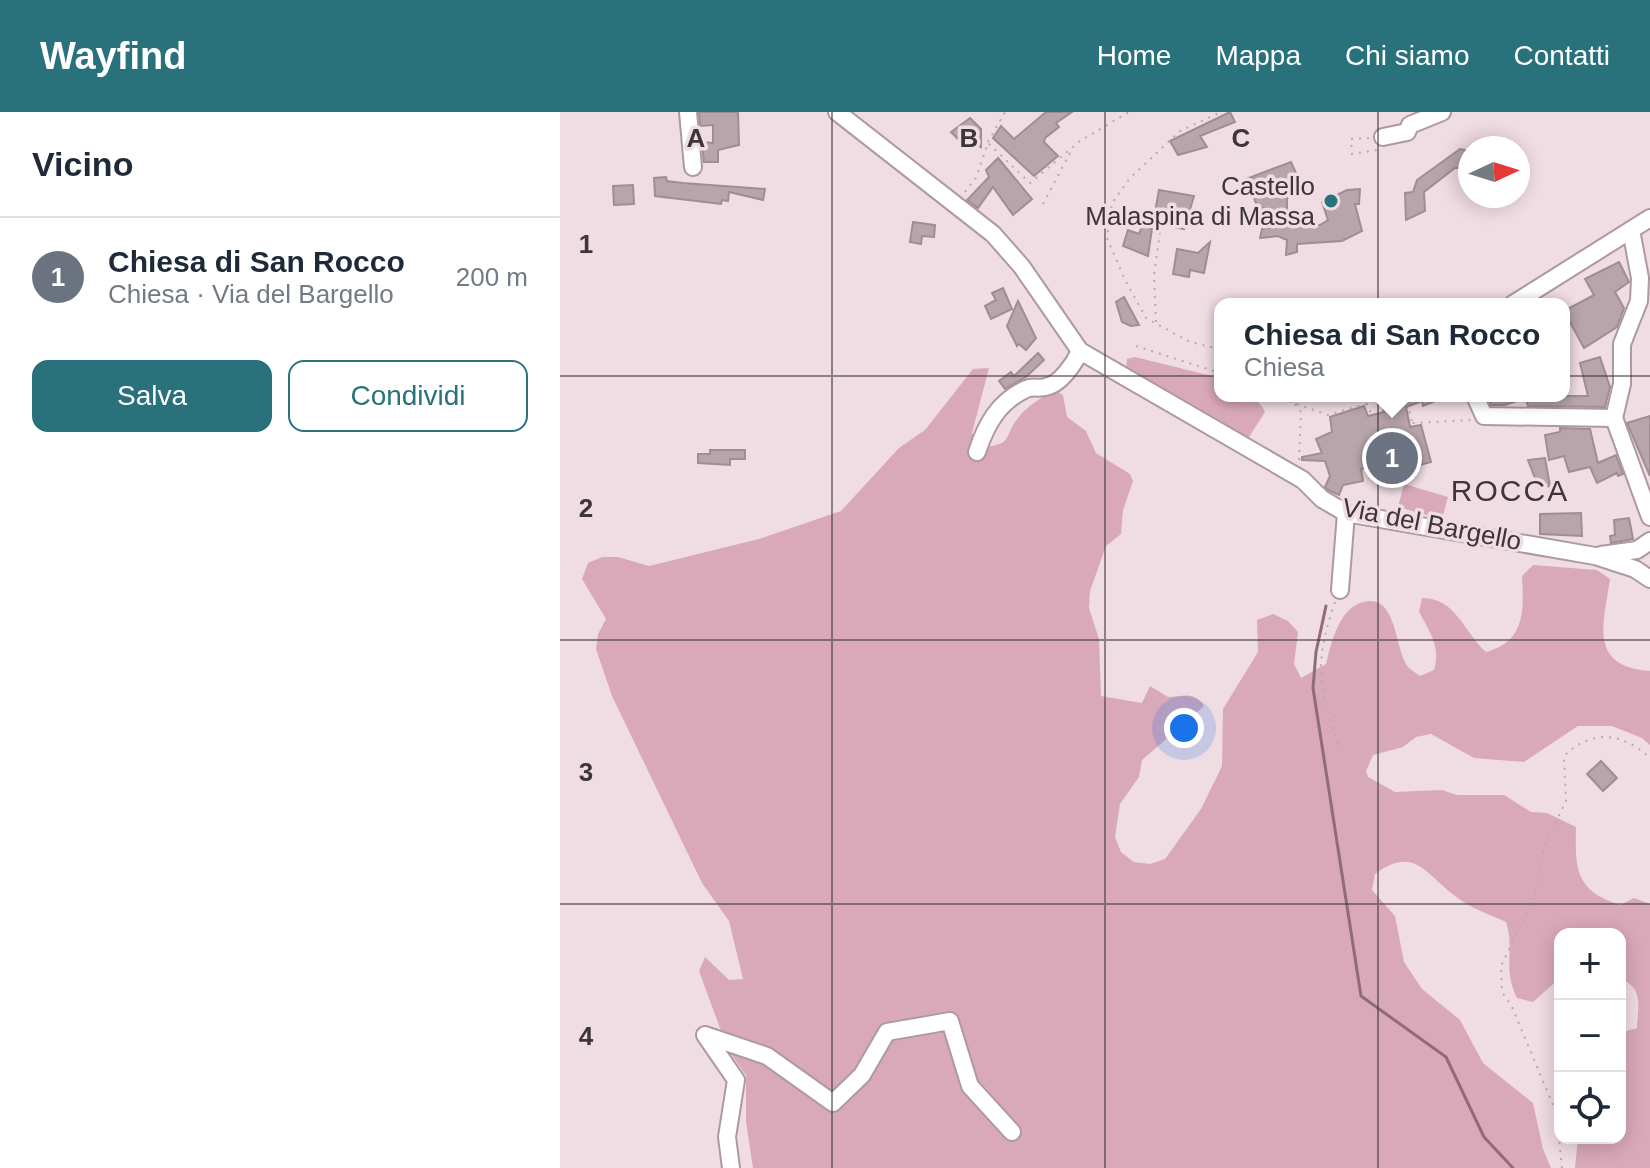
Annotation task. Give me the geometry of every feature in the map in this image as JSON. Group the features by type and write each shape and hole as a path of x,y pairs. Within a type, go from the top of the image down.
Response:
{"street":[{"path":"688,112 693,167"},
{"name":"Via del Bargello","path":"837,112 993,234 1022,267 1080,351 1096,364 1303,480 1322,499 1346,513 1595,556"},
{"path":"1383,143 1407,132 1410,125 1442,112"},
{"path":"1523,298 1650,218"},
{"path":"1631,230 1640,278 1639,301 1622,344 1622,384 1614,418 1650,517"},
{"path":"977,452 990,418 999,408 1027,388 1050,386 1075,362 1080,351"},
{"path":"1478,402 1484,416 1614,418"},
{"path":"1340,590 1346,513"},
{"path":"1595,556 1637,550 1650,541"},
{"path":"1595,556 1635,569 1650,579"},
{"path":"731,1168 727,1137 736,1080 705,1035 767,1056 833,1103 862,1075 887,1032 950,1021 970,1086 1012,1132"}],"path":[{"path":"957,203 976,178 988,143 1005,112"},
{"path":"988,143 1030,183 1073,147 1129,112"},
{"path":"1214,348 1190,342 1146,318 1135,301 1107,238 1112,203 1130,178 1180,131 1221,112"},
{"path":"1351,139 1383,143 1352,154 1351,139"},
{"path":"1043,204 1073,147"},
{"path":"1156,323 1154,275 1161,225"},
{"path":"1136,346 1214,371"},
{"path":"1291,402 1328,415 1366,404 1379,429"},
{"path":"1407,402 1413,423"},
{"path":"1294,403 1301,412 1298,443 1303,480"},
{"path":"1324,456 1379,429 1403,428 1413,423 1477,420 1484,416"},
{"path":"1340,590 1322,640 1319,683 1340,751"},
{"path":"1562,1168 1556,1112 1512,1007 1502,992 1501,966 1533,900 1544,847 1566,801 1564,756 1580,740 1593,737 1619,739 1650,758"}],"shaded area":[{"path":"1135,357 1214,377 1214,402 1258,402 1265,412 1247,440 1126,370 1127,359"},
{"path":"989,368 972,433 981,447 1003,442 1026,409 1056,391 1063,395 1067,417 1086,431 1096,453 1130,474 1133,481 1123,510 1121,534 1106,546 1090,591 1089,608 1099,639 1101,696 1142,703 1150,686 1168,697 1192,696 1204,706 1142,760 1139,777 1120,804 1115,837 1121,852 1134,862 1150,864 1165,859 1201,809 1222,766 1223,709 1258,652 1257,620 1273,614 1288,621 1298,632 1294,664 1301,678 1326,664 1336,630 1351,608 1370,601 1380,604 1392,620 1406,664 1420,676 1434,670 1436,662 1433,640 1419,612 1422,598 1443,603 1486,652 1499,647 1515,633 1522,613 1522,576 1533,565 1597,570 1610,579 1604,640 1616,661 1630,668 1650,671 1650,745 1642,738 1612,726 1578,726 1524,762 1474,758 1431,734 1416,737 1403,747 1373,755 1366,771 1368,777 1395,792 1442,790 1457,795 1504,795 1531,812 1547,813 1576,827 1578,866 1586,885 1594,893 1620,905 1634,898 1650,904 1650,1168 1575,1168 1577,1144 1626,1144 1626,1031 1637,1028 1638,998 1626,981 1626,928 1554,928 1554,983 1533,1002 1517,998 1510,977 1506,922 1461,900 1419,866 1400,862 1375,874 1372,890 1395,916 1404,962 1422,989 1460,1020 1483,1063 1533,1103 1543,1149 1551,1168 753,1168 746,1122 746,1075 728,1050 699,971 705,957 729,980 743,979 729,921 702,883 612,696 596,649 598,634 606,619 582,579 588,563 602,557 618,557 649,566 759,539 841,511 899,448 925,430 973,369"},
{"path":"1404,484 1448,497 1442,519 1398,507"}],"building":[{"path":"699,112 738,112 739,145 718,150 718,162 704,162 702,142 713,143 713,125 700,126"},
{"path":"1046,112 1072,112 1056,123 1059,127 1045,138 1044,142 1058,156 1034,176 993,138 1001,126 1014,139"},
{"path":"1230,112 1235,122 1200,136 1207,147 1178,155 1170,141"},
{"path":"970,118 981,129 981,147 970,141 965,146 951,132"},
{"path":"1458,150 1458,168 1424,192 1425,211 1406,220 1405,193 1413,192 1417,180"},
{"path":"998,158 1032,199 1013,215 993,187 978,208 967,200 989,177 986,170"},
{"path":"1291,162 1299,180 1287,199 1287,222 1320,225 1328,220 1322,202 1347,190 1360,189 1359,204 1355,204 1362,231 1342,241 1297,244 1297,252 1286,255 1287,240 1278,236 1260,238 1262,229 1269,228 1268,208 1258,208 1246,179"},
{"path":"666,177 667,181 683,183 765,189 763,200 729,192 728,201 722,200 721,204 655,196 654,178"},
{"path":"633,185 634,204 614,205 613,186"},
{"path":"1159,190 1194,196 1184,229 1153,223"},
{"path":"913,222 935,225 934,237 922,236 921,244 910,242"},
{"path":"1142,226 1152,229 1148,256 1123,246 1128,230 1139,234"},
{"path":"1210,242 1204,273 1190,270 1189,277 1173,274 1177,249 1198,253"},
{"path":"1619,262 1629,282 1615,292 1624,308 1617,327 1584,348 1570,322 1570,308 1594,295 1585,279"},
{"path":"1003,288 1012,309 991,319 985,306 996,300 992,293"},
{"path":"1124,297 1139,325 1122,322 1116,302"},
{"path":"1018,301 1036,338 1026,350 1019,344 1017,346 1007,326"},
{"path":"1038,353 1044,360 1026,377 1005,389 999,381 1011,372 1014,376"},
{"path":"1600,357 1610,387 1605,407 1528,406 1527,402 1570,402 1570,396 1588,396 1580,363"},
{"path":"1382,402 1419,402 1406,407 1410,427 1421,425 1431,462 1412,467 1415,476 1394,483 1386,460 1364,463 1366,468 1361,469 1363,481 1343,485 1339,495 1328,490 1325,487 1330,476 1325,461 1302,460 1302,457 1322,453 1316,439 1332,432 1330,417 1364,406 1368,416 1384,412"},
{"path":"1490,402 1514,402 1505,405 1491,405"},
{"path":"1650,416 1650,476 1627,423"},
{"path":"1560,428 1590,429 1598,463 1616,455 1623,474 1618,476 1617,473 1597,483 1590,467 1569,472 1564,456 1549,460 1545,435 1560,432"},
{"path":"710,450 745,450 745,459 730,459 730,465 698,463 698,454 710,454"},
{"path":"1545,458 1550,486 1539,488 1528,460"},
{"path":"1581,513 1582,536 1540,534 1540,514"},
{"path":"1629,518 1633,539 1611,543 1610,536 1615,535 1614,520"},
{"path":"1601,761 1617,778 1603,791 1587,774"}],"waterway":[{"path":"1326,606 1316,652 1313,688 1361,996 1446,1057 1484,1137 1513,1168"}],"place":[{"name":"Castello Malaspina di Massa","path":"1331,201"},
{"name":"Chiesa di San Rocco","path":"1392,458"}],"district":[{"name":"ROCCA","path":"1510,491"}]}
